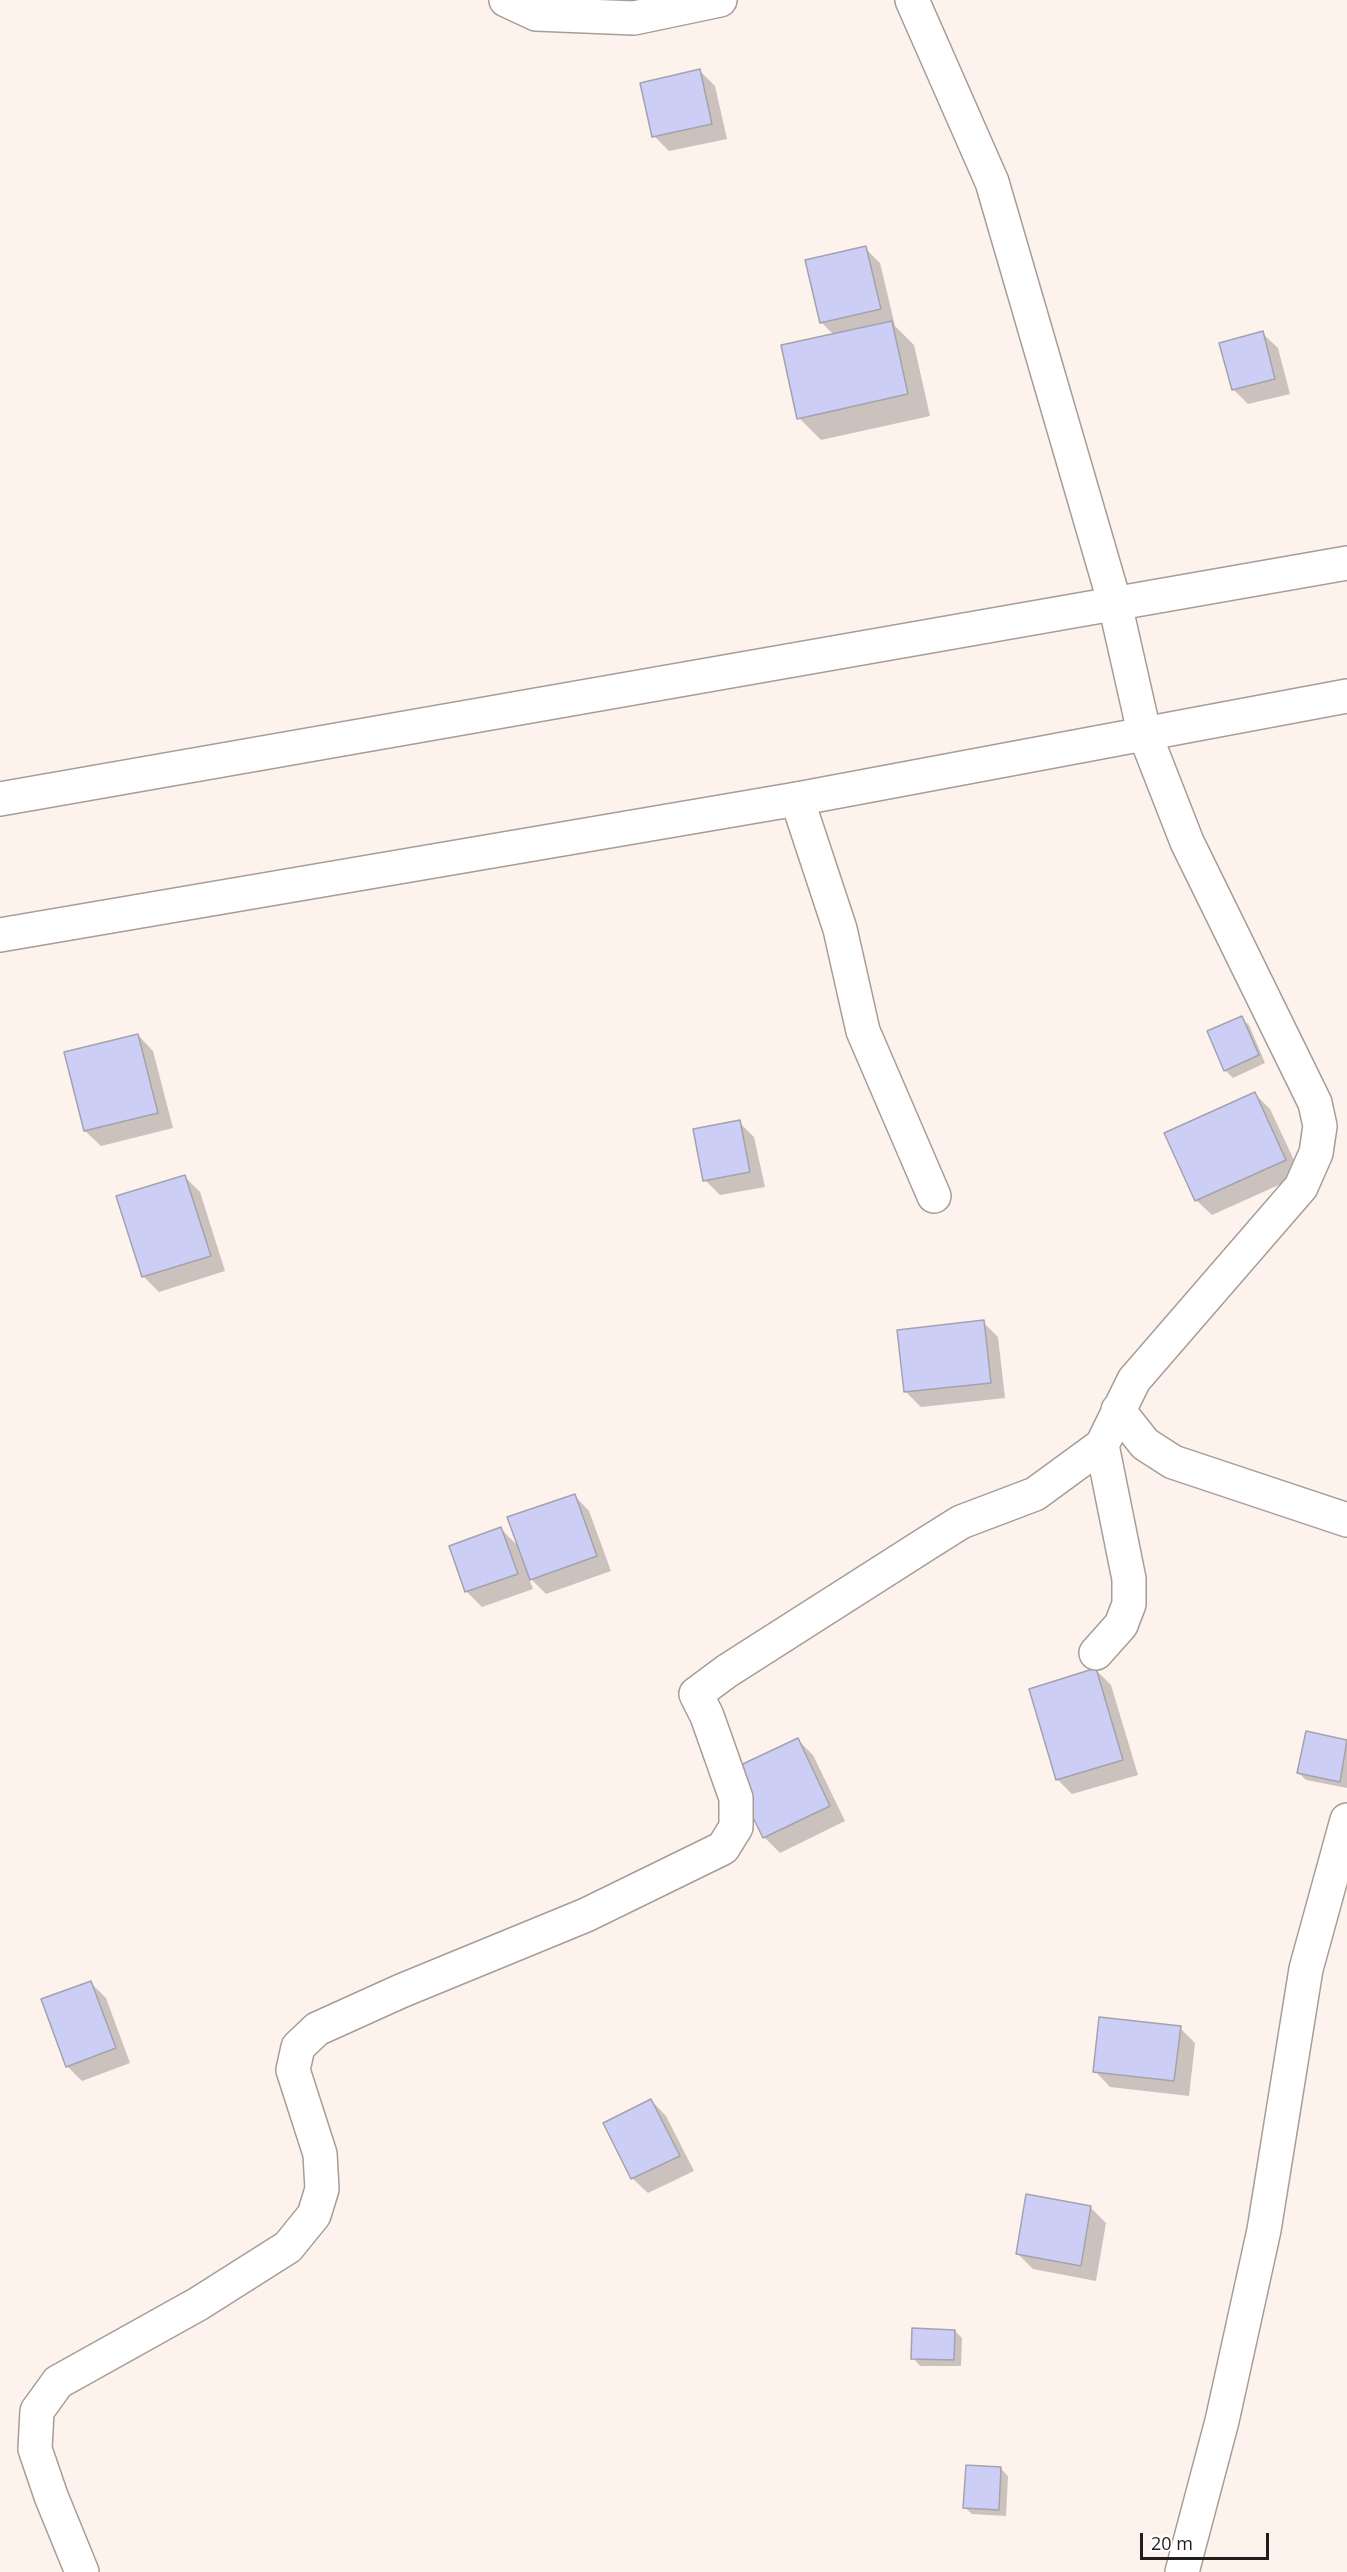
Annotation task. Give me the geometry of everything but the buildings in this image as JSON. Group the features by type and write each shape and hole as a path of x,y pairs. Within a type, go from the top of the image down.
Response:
{"street":[{"path":"506,0 536,14 634,18 720,0"},
{"path":"82,2572 51,2496 35,2449 37,2411 58,2382 198,2304 288,2247 314,2215 322,2188 320,2154 293,2070 298,2047 317,2029 401,1991 586,1915 723,1848 736,1827 736,1798 707,1716 696,1694 728,1671 961,1522 1035,1494 1102,1445 1134,1380 1301,1187 1316,1153 1320,1126 1315,1103 1187,842 1144,732 1115,604 992,182 912,0"},
{"path":"0,799 1347,563"},
{"path":"0,935 797,799 1144,732 1347,696"},
{"path":"797,799 840,929 863,1031 934,1196"},
{"path":"1118,1410 1145,1444 1173,1462 1347,1520"},
{"path":"1096,1653 1121,1625 1129,1604 1129,1579 1102,1445"},
{"path":"1182,2572 1222,2421 1264,2230 1306,1969 1347,1820"}]}
